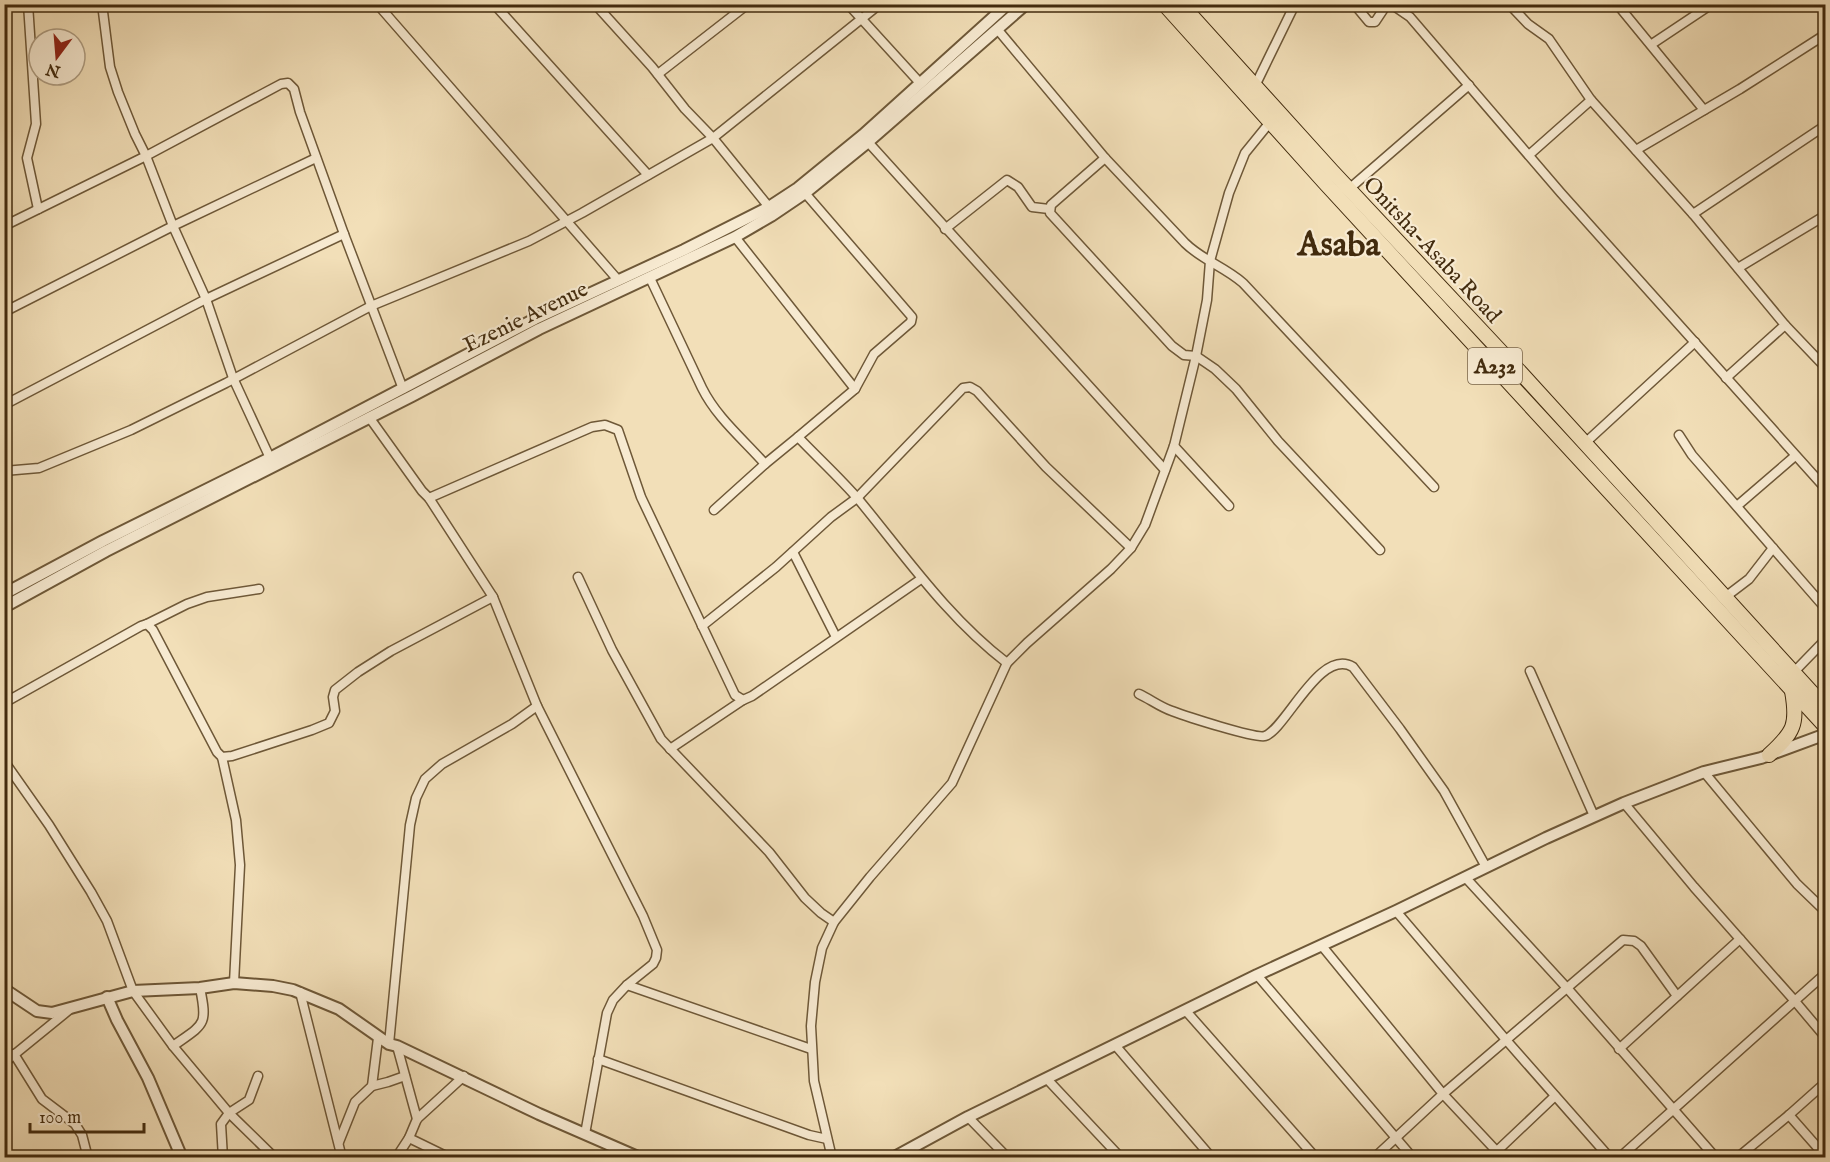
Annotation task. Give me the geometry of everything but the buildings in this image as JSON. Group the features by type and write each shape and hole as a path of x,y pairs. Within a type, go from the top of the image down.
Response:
{"highway":[{"name":"A232","path":"1164,4 1271,121 1460,318 1826,727"},
{"name":"Onitsha-Asaba Road","path":"1181,4 1349,189 1460,318 1584,444 1826,708"},
{"path":"1769,755 1787,738 1791,730 1795,708 1792,689"}],"street":[{"path":"28,4 36,124 27,158 38,209"},
{"path":"102,4 110,67 173,226 206,299 232,378 270,458"},
{"path":"494,4 648,175"},
{"path":"658,74 748,4"},
{"path":"848,4 920,83"},
{"path":"4,471 39,468 131,430 371,306 529,241 713,138 880,4"},
{"name":"Ezenie Avenue","path":"4,594 75,561 218,488 369,417 539,329 618,280 769,207 798,188 863,135 1008,4"},
{"name":"Ezenie Avenue","path":"218,488 353,413 535,319 650,278 735,237 771,216 805,193 868,142 1026,4"},
{"path":"1255,86 1295,4"},
{"path":"1354,4 1369,22 1375,22 1389,4 1410,17 1568,202 1826,489"},
{"path":"1509,4 1528,24 1549,39 1591,100 1693,214 1785,325 1826,368"},
{"path":"1617,4 1704,110"},
{"path":"1652,44 1712,4"},
{"path":"379,6 618,280"},
{"path":"601,7 769,207"},
{"path":"998,30 1105,158 1185,243 1194,252 1230,271 1243,283 1434,487"},
{"path":"1636,150 1826,34"},
{"path":"4,226 146,156 281,84 288,83 294,89 316,158 403,389"},
{"path":"1349,189 1469,86"},
{"path":"1529,155 1591,100"},
{"path":"832,1158 814,1081 811,1049 815,982 822,948 834,922 870,876 952,783 1007,663 1089,590 1131,548 1145,525 1174,447 1207,300 1210,261 1229,193 1245,153 1271,121"},
{"path":"1693,214 1826,125"},
{"path":"868,142 1165,470"},
{"path":"4,312 173,226 316,158"},
{"path":"1049,209 1105,158"},
{"path":"945,229 1007,180 1018,187 1032,207 1049,209"},
{"path":"714,510 855,388 874,354 911,322 912,315 805,193"},
{"path":"1049,209 1053,217 1172,346 1184,355 1196,356 1215,369 1236,389 1278,441 1380,550"},
{"path":"1738,268 1826,215"},
{"path":"4,405 206,299 344,234"},
{"path":"735,237 855,388"},
{"path":"650,278 710,404 765,464"},
{"path":"1726,378 1785,325"},
{"path":"1584,444 1695,342"},
{"path":"702,626 857,498 963,388 970,387 977,391 1046,467 1131,548"},
{"path":"369,417 429,498 493,597 537,706 643,916 657,950 653,964 627,985 613,1000 607,1013 585,1134"},
{"path":"429,498 591,427 612,426 621,434 641,497 702,626 735,695 743,700"},
{"path":"1679,435 1692,455 1826,609"},
{"path":"798,437 857,498 921,579 959,620 1007,663"},
{"path":"1174,447 1229,506"},
{"path":"1737,507 1795,456"},
{"path":"1724,598 1749,579 1773,549"},
{"path":"793,552 836,637"},
{"name":"Ezenie Avenue","path":"4,607 75,561"},
{"path":"578,577 628,681 650,721 670,749 769,852 805,898 821,914 834,922"},
{"path":"670,749 743,700 753,696 921,579"},
{"path":"4,704 78,660 187,604 207,597 259,589"},
{"path":"222,757 232,756 329,723 335,711 333,697 335,690 358,672 391,651 493,597"},
{"path":"147,624 162,644 217,752 222,757 236,820 240,865 234,983"},
{"path":"1793,673 1826,639"},
{"path":"1139,694 1170,710 1240,733 1260,737 1271,732 1310,685 1332,666 1340,663 1348,664 1353,667 1401,729 1444,791 1486,867"},
{"path":"1530,671 1594,816"},
{"path":"417,1119 405,1076 393,1045 410,825 416,798 425,779 442,764 512,724 537,706"},
{"path":"894,1157 968,1117 1257,975 1594,816 1704,772 1769,755 1826,734"},
{"path":"4,761 49,825 91,892 107,921 133,991 173,1046 229,1113 275,1158"},
{"path":"1704,772 1797,884 1826,912"},
{"path":"1624,803 1826,1038"},
{"path":"1465,877 1567,988 1716,1158"},
{"path":"1396,911 1610,1158"},
{"path":"1619,1049 1740,939"},
{"path":"1374,1158 1443,1094 1623,940 1634,941 1641,946 1677,996"},
{"path":"1322,946 1443,1094 1500,1154"},
{"path":"1619,1158 1826,973"},
{"path":"1257,975 1413,1158"},
{"path":"4,989 37,1011 52,1013 133,991 200,988 234,983 273,986 300,992 339,1008 378,1038 640,1158"},
{"path":"627,985 811,1049"},
{"path":"173,1046 203,1022 205,1012 200,988"},
{"path":"300,992 342,1158"},
{"path":"107,997 148,1078 182,1158"},
{"path":"4,1063 73,1007"},
{"path":"1186,1011 1316,1158"},
{"path":"372,1086 378,1038"},
{"path":"1115,1045 1212,1158"},
{"path":"14,1054 42,1099 75,1125 82,1135 88,1158"},
{"path":"598,1059 809,1135 828,1139"},
{"path":"223,1158 221,1124 229,1113 249,1101 258,1076"},
{"path":"339,1143 356,1102 372,1086 405,1076"},
{"path":"396,1158 409,1138 417,1119 464,1076"},
{"path":"1047,1079 1121,1158"},
{"path":"1737,1158 1826,1082"},
{"path":"1485,1158 1500,1154 1555,1096"},
{"path":"1789,1115 1826,1157"},
{"path":"968,1117 1008,1158"},
{"path":"409,1138 450,1158"}],"district":[{"name":"Asaba","path":"1339,243"}]}
